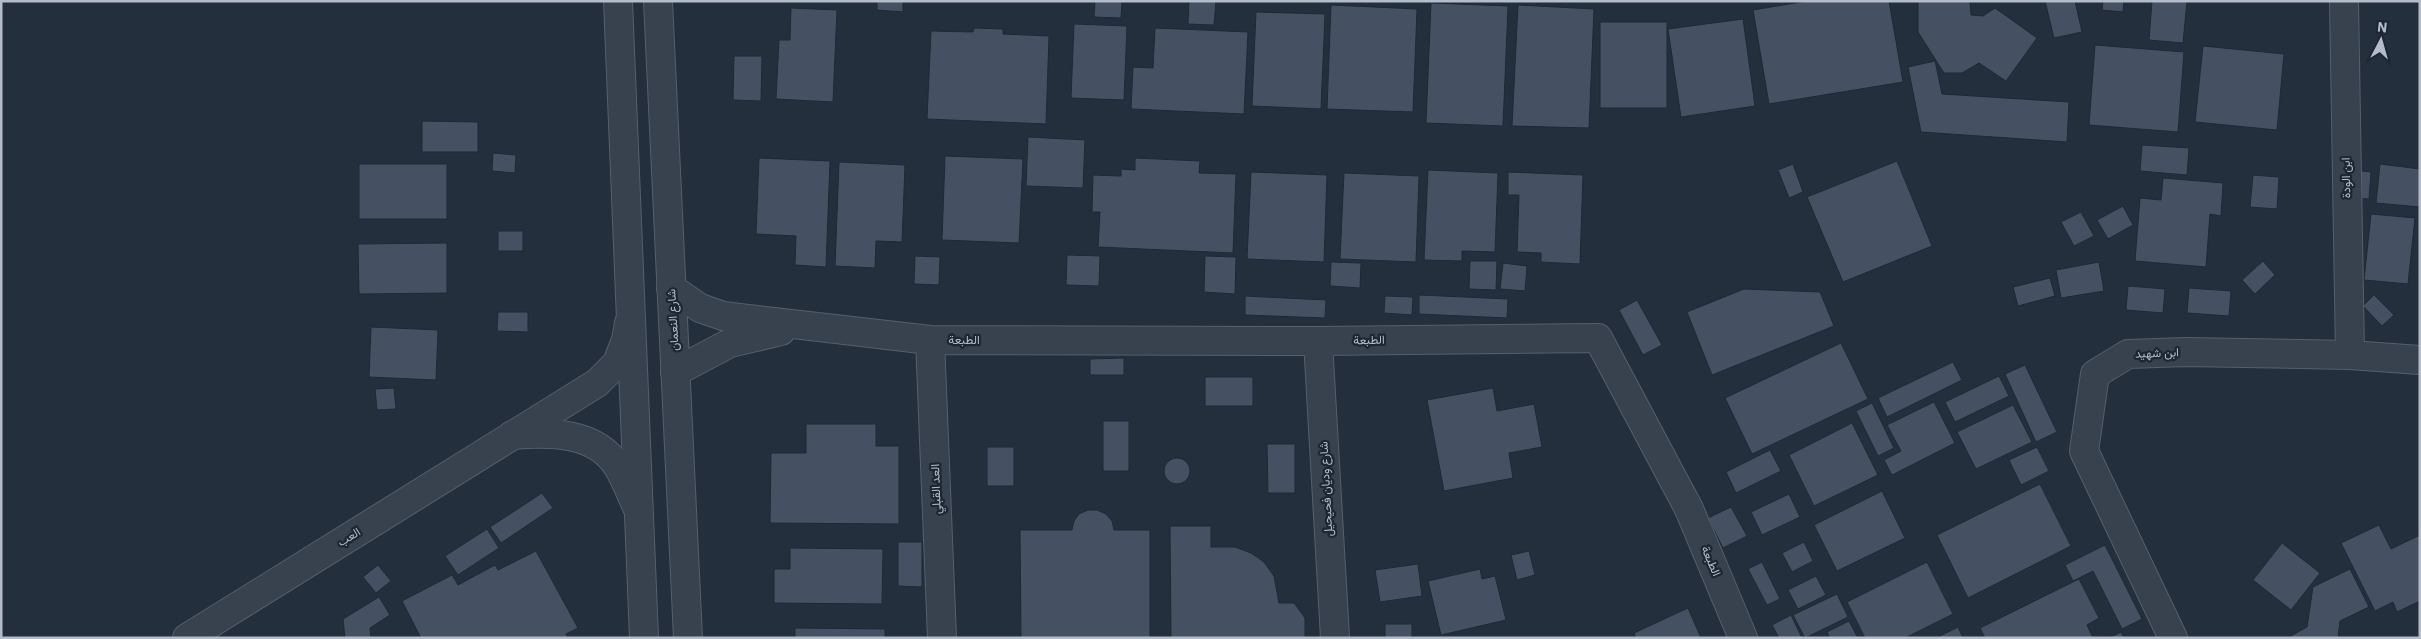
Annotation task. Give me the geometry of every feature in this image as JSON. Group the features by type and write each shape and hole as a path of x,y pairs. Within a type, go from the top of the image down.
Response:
{"street":[{"path":"618,1 644,638"},
{"name":"شارع النعمان","path":"658,1 688,638"},
{"name":"ابن الودة","path":"2344,1 2350,355"},
{"name":"الطبعة","path":"671,288 700,308 723,316 930,340 1318,341 1598,338 1690,509 1743,638"},
{"name":"العب","path":"187,638 597,383 618,363 626,340 632,310"},
{"name":"الطبعة","path":"675,372 730,343 806,326"},
{"name":"العد القبلي","path":"930,340 942,638"},
{"name":"شارع وديان فحيحيل","path":"1318,341 1334,638"},
{"name":"ابن شهيد","path":"2173,638 2084,451 2095,374 2128,354 2186,352 2350,355 2420,360"},
{"name":"العب","path":"511,435 544,432 584,440 603,450 617,466 638,509"}],"building":[{"path":"877,1 903,1 903,12 877,10"},
{"path":"1095,1 1122,1 1121,18 1094,17"},
{"path":"1189,1 1216,1 1214,25 1188,24"},
{"path":"1807,1 1889,1 1903,82 1769,104 1753,10"},
{"path":"1918,1 1970,1 1971,15 1983,16 1995,8 2037,38 2006,81 1979,63 1962,73 1944,73 1918,32"},
{"path":"2045,1 2075,1 2082,32 2054,38"},
{"path":"2103,1 2124,1 2123,12 2102,10"},
{"path":"2152,1 2187,1 2183,43 2149,40"},
{"path":"1431,3 1508,6 1503,126 1426,123"},
{"path":"1331,5 1417,9 1413,112 1327,109"},
{"path":"1518,5 1594,9 1589,128 1512,126"},
{"path":"791,8 837,10 833,102 776,99 779,40 790,40"},
{"path":"1256,12 1325,14 1321,109 1252,106"},
{"path":"1743,19 1755,106 1681,117 1668,29"},
{"path":"1600,22 1667,22 1667,108 1600,108"},
{"path":"1074,24 1127,26 1124,100 1071,98"},
{"path":"974,28 1003,29 1003,34 1049,36 1046,124 927,119 931,31 973,32"},
{"path":"1155,28 1248,32 1244,114 1131,109 1133,67 1153,68"},
{"path":"2095,45 2184,52 2178,132 2089,125"},
{"path":"2203,46 2284,54 2277,130 2195,122"},
{"path":"734,56 762,56 761,101 733,100"},
{"path":"1935,61 1942,94 2069,102 2067,142 1921,132 1908,67"},
{"path":"422,121 478,122 478,152 422,152"},
{"path":"1028,137 1085,140 1083,188 1026,186"},
{"path":"2142,145 2189,148 2187,175 2140,171"},
{"path":"493,153 516,155 515,173 492,171"},
{"path":"945,156 1023,159 1019,243 942,240"},
{"path":"759,158 830,161 826,267 795,265 796,236 756,234"},
{"path":"1135,158 1200,161 1199,173 1236,174 1233,253 1098,247 1100,212 1092,212 1093,175 1121,176 1121,169 1135,170"},
{"path":"1897,161 1932,246 1843,282 1807,197"},
{"path":"839,162 905,165 902,242 876,241 875,268 835,266"},
{"path":"359,164 447,164 447,219 359,219"},
{"path":"1793,164 1803,192 1789,198 1778,170"},
{"path":"2380,164 2420,169 2420,207 2376,203"},
{"path":"1428,170 1498,173 1495,252 1462,251 1462,261 1424,260"},
{"path":"2354,170 2371,172 2369,199 2351,198"},
{"path":"1251,172 1327,175 1324,262 1247,259"},
{"path":"1508,172 1583,175 1580,264 1541,262 1541,253 1517,252 1519,195 1508,195"},
{"path":"1344,173 1419,176 1416,262 1340,259"},
{"path":"2253,175 2279,177 2277,209 2250,207"},
{"path":"2163,178 2223,183 2221,216 2210,214 2206,267 2135,261 2140,198 2161,200"},
{"path":"2123,206 2133,225 2108,239 2097,220"},
{"path":"2081,212 2094,236 2074,246 2061,222"},
{"path":"2371,214 2415,218 2408,284 2364,280"},
{"path":"498,231 523,231 523,251 498,251"},
{"path":"447,243 447,293 359,294 358,244"},
{"path":"1067,255 1100,256 1099,286 1066,285"},
{"path":"915,256 940,257 939,285 914,284"},
{"path":"1205,256 1236,257 1235,294 1204,292"},
{"path":"1470,261 1497,261 1496,290 1469,289"},
{"path":"2263,261 2275,275 2255,294 2242,280"},
{"path":"1331,262 1361,263 1360,288 1330,286"},
{"path":"2099,262 2104,291 2061,298 2056,270"},
{"path":"1503,263 1527,266 1525,291 1500,289"},
{"path":"2050,278 2055,296 2018,306 2013,287"},
{"path":"2128,286 2165,289 2163,313 2126,310"},
{"path":"2189,288 2231,291 2229,316 2187,313"},
{"path":"1744,289 1820,292 1834,326 1712,375 1687,312"},
{"path":"1419,295 1508,299 1507,318 1419,314"},
{"path":"2374,295 2394,315 2382,326 2363,306"},
{"path":"1245,296 1326,300 1325,318 1245,315"},
{"path":"1385,296 1413,297 1412,315 1384,313"},
{"path":"1637,300 1662,345 1643,355 1619,310"},
{"path":"498,312 528,312 528,332 497,331"},
{"path":"371,327 438,330 436,380 369,377"},
{"path":"1841,343 1868,399 1752,454 1725,398"},
{"path":"1124,358 1124,375 1090,375 1090,359"},
{"path":"1953,362 1962,380 1887,417 1878,398"},
{"path":"2025,365 2057,432 2036,442 2005,374"},
{"path":"1999,376 2009,396 1955,422 1945,402"},
{"path":"1205,377 1253,377 1253,406 1205,406"},
{"path":"394,388 396,409 377,410 375,389"},
{"path":"1493,388 1497,411 1534,404 1542,447 1509,453 1513,478 1444,491 1427,400"},
{"path":"1934,402 1955,443 1892,475 1884,460 1901,451 1887,425"},
{"path":"1872,403 1894,448 1878,456 1856,411"},
{"path":"2013,405 2032,442 1976,469 1957,432"},
{"path":"1103,421 1129,421 1129,471 1103,471"},
{"path":"1852,423 1878,475 1814,506 1789,455"},
{"path":"806,424 876,424 876,446 899,446 899,524 770,523 771,453 806,453"},
{"path":"1267,444 1295,444 1295,493 1268,493"},
{"path":"987,447 1014,447 1014,486 987,486"},
{"path":"2037,447 2049,471 2021,485 2009,460"},
{"path":"1770,450 1781,471 1736,493 1726,472"},
{"path":"1177,458 1186,462 1190,471 1186,480 1177,484 1168,480 1164,471 1168,462"},
{"path":"2040,484 2071,546 1968,598 1937,535"},
{"path":"1882,491 1905,538 1837,571 1814,525"},
{"path":"542,493 553,508 501,543 490,527"},
{"path":"1789,494 1800,517 1762,535 1751,512"},
{"path":"1731,507 1747,536 1723,548 1708,518"},
{"path":"1088,510 1097,510 1106,514 1112,521 1114,530 1150,530 1150,638 1021,638 1020,530 1072,530 1074,521 1079,514"},
{"path":"2379,525 2391,549 2420,535 2420,601 2397,612 2393,602 2375,611 2341,543"},
{"path":"1170,526 1211,526 1211,547 1235,547 1251,553 1264,562 1274,576 1279,603 1294,603 1305,618 1305,638 1171,638"},
{"path":"487,529 499,548 458,575 445,556"},
{"path":"898,542 922,542 922,587 898,586"},
{"path":"1804,542 1813,561 1792,572 1782,553"},
{"path":"2282,543 2320,573 2291,610 2253,580"},
{"path":"2105,545 2142,619 2122,629 2093,571 2073,581 2065,565"},
{"path":"790,548 883,549 882,604 774,603 774,569 790,569"},
{"path":"536,551 578,628 566,634 568,638 421,638 402,601 452,575 458,585 495,565 498,570"},
{"path":"1529,551 1535,575 1517,580 1511,555"},
{"path":"1762,562 1780,599 1767,605 1748,569"},
{"path":"1927,562 1953,614 1905,638 1865,638 1847,602"},
{"path":"1418,564 1422,596 1380,602 1375,570"},
{"path":"378,565 391,581 376,593 363,577"},
{"path":"1480,569 1482,579 1495,576 1506,620 1441,635 1428,581"},
{"path":"2350,569 2369,607 2340,621 2338,638 2287,638 2307,627 2313,587"},
{"path":"1816,576 1826,595 1798,609 1788,590"},
{"path":"2079,579 2099,618 2087,625 2093,638 1985,638 1980,628"},
{"path":"1837,594 1848,617 1805,638 1793,615"},
{"path":"379,597 390,615 370,628 371,638 345,638 343,619"},
{"path":"1688,608 1701,638 1636,638 1634,633"},
{"path":"1791,615 1802,638 1779,638 1772,625"},
{"path":"1849,621 1858,638 1830,638 1827,632"},
{"path":"1385,624 1412,624 1412,638 1385,638"},
{"path":"1958,627 1963,638 1936,638"},
{"path":"795,628 885,629 885,638 795,638"},
{"path":"2121,632 2124,638 2109,638"}]}
